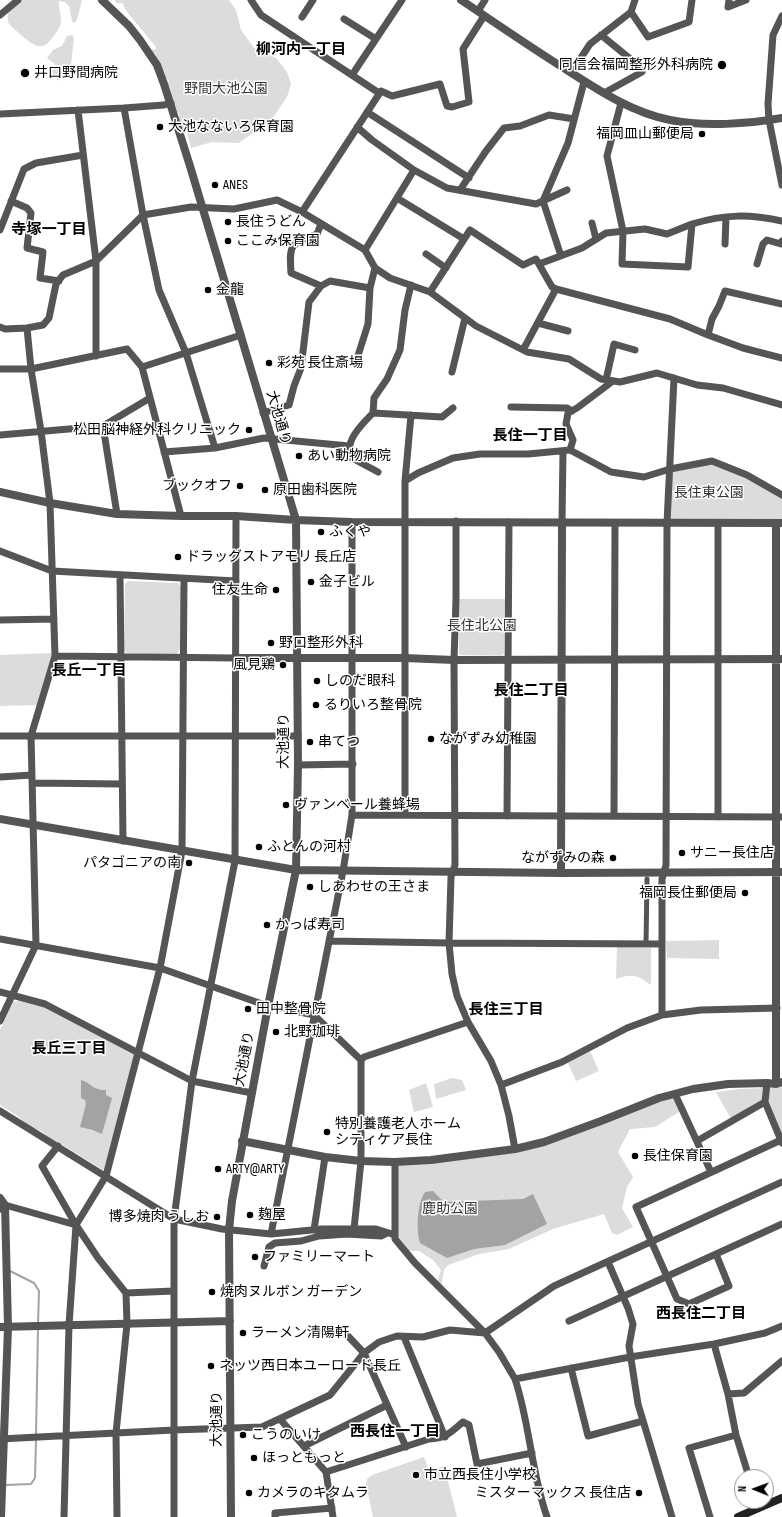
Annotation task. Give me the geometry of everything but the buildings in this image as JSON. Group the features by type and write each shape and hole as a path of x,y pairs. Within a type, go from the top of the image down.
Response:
{"main road":[{"path":"738,1517 750,1509"}],"street":[{"path":"0,15 18,0"},
{"name":"大池通り","path":"102,0 129,26 148,50 159,72 171,103 296,520 298,736 296,870 268,1006 232,1200 229,1230 231,1517"},
{"path":"251,0 260,15 379,93 381,91 392,96 440,84 447,106 452,107 469,102 463,49 481,14 485,0"},
{"path":"302,17 313,0"},
{"path":"352,75 402,0"},
{"path":"461,0 584,82 621,102 647,113 681,122 723,123 782,118"},
{"path":"571,73 590,44 631,12 635,0"},
{"path":"631,12 648,37 689,22 692,0"},
{"path":"729,0 728,7 746,0"},
{"path":"782,16 773,35 768,104 769,120 782,185"},
{"path":"344,19 376,39"},
{"path":"601,35 639,66 642,72 604,93"},
{"path":"561,256 543,201 568,143 584,82"},
{"path":"302,212 379,93"},
{"path":"621,102 607,156 623,231 622,264 688,267 692,224"},
{"path":"0,114 124,108 171,103"},
{"path":"124,108 158,290 186,353 216,448"},
{"path":"78,110 96,261 96,356"},
{"path":"367,112 469,178"},
{"path":"460,190 504,128 520,126 549,115 574,119"},
{"path":"357,127 372,140 414,170 446,188 536,204 566,190"},
{"path":"0,230 24,170 36,163 83,155"},
{"path":"365,250 414,170"},
{"path":"397,198 464,239"},
{"path":"0,327 5,329 27,328 43,325 49,318 56,284 63,275 96,261 143,215 191,207 234,209 277,200 302,212 365,250 375,268 390,278 430,292 476,326 522,350 569,359 601,379 620,382 657,373 697,385 723,388 782,405"},
{"path":"11,201 27,208 31,212 27,248 43,252 40,278 59,281"},
{"path":"539,264 582,248 606,234 645,229 667,234 692,224 710,219 741,215 782,221"},
{"path":"725,244 726,217"},
{"path":"592,223 596,239"},
{"path":"321,224 317,234 295,243 290,252 291,273 321,286"},
{"path":"430,292 470,230 524,265 536,259 552,287 556,289 670,319 743,348 782,358"},
{"path":"757,264 762,244 767,240 781,244 782,240"},
{"path":"426,254 446,268"},
{"path":"356,362 368,324 370,288 375,268"},
{"path":"263,413 289,405 301,368 309,302 321,286 330,281 370,288"},
{"path":"378,472 351,457 349,446 359,427 373,414 374,398 387,379 400,350 405,310 411,285"},
{"path":"522,350 556,289"},
{"path":"708,335 712,319 720,306 725,291 782,304"},
{"path":"452,372 465,318"},
{"path":"538,322 568,331"},
{"path":"0,1021 36,945 31,736 55,656 50,503 31,369 27,328"},
{"path":"142,367 241,335"},
{"path":"570,450 573,440 566,424 568,413 610,380 614,344 635,350"},
{"path":"0,369 31,369 126,350 142,367 181,516"},
{"path":"662,1015 662,879 664,872 666,817 667,523 674,378"},
{"path":"0,435 103,426 150,398"},
{"path":"511,407 567,408 572,410"},
{"path":"373,414 442,417 453,408"},
{"path":"405,814 404,522 405,481 410,415"},
{"path":"103,426 117,514"},
{"path":"164,452 216,448 264,438 349,446"},
{"path":"560,873 563,450"},
{"path":"405,481 418,473 453,458 480,454 528,454 570,450 611,472 644,477 670,469 712,462 747,475 782,495"},
{"path":"0,492 50,503 117,514 236,516 352,522 779,522 780,929 776,1008 779,1083 728,1084 693,1089 659,1098 601,1122 544,1142 515,1149 431,1160 395,1162 362,1161 325,1157 242,1141"},
{"path":"174,1517 174,1219 192,1081 235,861 236,516"},
{"path":"271,1234 343,871 352,814 352,522"},
{"path":"456,522 454,660 456,815 455,865 451,877 449,943 452,974 457,996 468,1022 491,1061 501,1085 515,1149"},
{"path":"507,816 509,522"},
{"path":"614,816 615,523"},
{"path":"718,523 718,816"},
{"path":"0,552 52,570 236,581"},
{"path":"120,574 123,841"},
{"path":"64,1517 68,1326 76,1225 106,1176 160,968 182,851 184,578"},
{"path":"0,620 54,619"},
{"path":"55,656 404,658 454,660 780,659"},
{"path":"0,736 298,736"},
{"path":"298,765 353,764"},
{"path":"0,777 122,784"},
{"path":"352,814 779,817"},
{"path":"0,819 235,861 296,870 560,873 779,872"},
{"path":"646,944 647,879"},
{"path":"0,939 160,968 268,1006 314,1015 361,1060 362,1161 354,1229"},
{"path":"329,941 662,944"},
{"path":"0,992 46,1004 192,1081 252,1093"},
{"path":"501,1085 562,1062 628,1028 662,1015 701,1010 776,1008"},
{"path":"361,1060 364,1057 468,1022"},
{"path":"716,1254 729,1286 689,1304 677,1299 636,1207 782,1141 765,1102 767,1083"},
{"path":"675,1094 711,1172"},
{"path":"697,1141 765,1102"},
{"path":"0,1111 174,1219 229,1230 271,1234 314,1230 376,1229 395,1235"},
{"path":"58,1146 42,1166 76,1225 98,1258 126,1293 127,1324 116,1433 117,1517"},
{"path":"314,1230 325,1157"},
{"path":"395,1162 396,1239 415,1263 485,1333 515,1378 522,1400 540,1499 547,1517"},
{"path":"2,1439 262,1427 330,1395 364,1353 379,1342 397,1336 423,1338 450,1330 485,1333 554,1286 782,1182"},
{"path":"1,1517 4,1327 2,1204 76,1225"},
{"path":"569,1321 782,1224"},
{"path":"264,1266 269,1247 275,1243 301,1241 319,1236 347,1234 382,1236 387,1233"},
{"path":"608,1262 628,1308 633,1324 629,1346 638,1404 672,1517"},
{"path":"126,1293 174,1291"},
{"path":"4,1327 230,1322"},
{"path":"515,1378 630,1357 714,1344 765,1333 782,1326"},
{"path":"337,1332 347,1335 364,1353 406,1447"},
{"path":"404,1337 445,1437"},
{"path":"714,1344 728,1394 736,1435 747,1469"},
{"path":"728,1394 744,1393 782,1361"},
{"path":"571,1368 588,1436 643,1421"},
{"path":"304,1446 387,1405"},
{"path":"280,1419 326,1472 333,1517"},
{"path":"326,1472 429,1439 441,1439 463,1422 469,1425 477,1464 532,1453"},
{"path":"710,1517 689,1448 736,1435"},
{"path":"275,1517 275,1513 332,1508"}],"green space":[{"path":"23,0 82,0 77,20 74,23 72,21 69,6 65,2 59,1 61,20 60,27 47,44 39,46 31,43 8,22 8,14 10,10"},
{"name":"野間大池公園","path":"115,0 229,0 236,10 241,30 254,48 276,58 287,72 291,84 287,97 272,119 239,143 212,142 191,148 186,129 183,130 181,128 182,125 179,120 179,113 177,112 170,87 167,85 169,80 165,78 165,73 161,69 156,54 151,51 152,49 155,50 156,47 127,12 122,3 116,3"},
{"path":"72,35 74,38 70,74 64,74 59,81 49,73 55,64 47,58 53,50 62,46 67,36"},
{"name":"長住東公園","path":"712,461 782,495 782,523 667,523 670,469"},
{"path":"128,581 178,583 181,587 180,649 177,654 127,653 124,650 125,584"},
{"name":"長住北公園","path":"459,599 505,599 504,653 502,655 461,655 459,653"},
{"path":"53,653 38,705 0,706 0,655"},
{"path":"719,940 719,959 667,958 666,941"},
{"path":"617,947 651,948 651,985 635,976 626,976 616,979"},
{"path":"20,1001 38,1006 42,1005 137,1054 105,1169 103,1170 58,1142 52,1140 43,1132 27,1126 23,1120 0,1105 0,1030 13,1002"},
{"path":"590,1051 599,1071 576,1081 568,1063"},
{"path":"452,1078 462,1080 466,1090 436,1099 434,1084"},
{"path":"426,1083 433,1107 414,1112 409,1090"},
{"path":"782,1086 782,1138 767,1101 769,1087 775,1088"},
{"path":"765,1088 763,1101 731,1119 716,1092 739,1089"},
{"name":"鹿助公園","path":"675,1094 682,1110 655,1127 630,1129 618,1152 633,1177 627,1187 622,1208 633,1227 617,1235 612,1233 604,1214 553,1229 509,1249 479,1254 448,1265 444,1270 441,1286 437,1282 441,1270 433,1260 419,1251 404,1251 395,1239 395,1162 515,1149"},
{"path":"424,1457 429,1471 444,1466 457,1517 373,1517 366,1484 367,1479 372,1475"}],"shaded area":[{"path":"81,1080 85,1081 94,1088 106,1090 106,1095 112,1098 102,1134 80,1127 86,1104 85,1100 81,1098"},
{"path":"433,1191 444,1202 523,1199 533,1194 547,1224 505,1245 474,1249 447,1258 420,1243 418,1217 420,1203 425,1192"}],"waterway":[{"path":"8,1270 34,1283 39,1291 38,1325"},
{"path":"36,1435 38,1329"},
{"path":"5,1485 31,1484 35,1478 36,1439"}],"place":[{"name":"同信会福岡整形外科病院","path":"722,65"},
{"name":"井口野間病院","path":"25,73"},
{"name":"大池なないろ保育園","path":"160,127"},
{"name":"福岡皿山郵便局","path":"702,134"},
{"name":"ANES","path":"215,185"},
{"name":"長住うどん","path":"228,222"},
{"name":"ここみ保育園","path":"228,241"},
{"name":"金龍","path":"208,290"},
{"name":"彩苑 長住斎場","path":"269,363"},
{"name":"松田脳神経外科クリニック","path":"249,430"},
{"name":"あい動物病院","path":"299,456"},
{"name":"ブックオフ","path":"240,486"},
{"name":"原田歯科医院","path":"265,490"},
{"name":"ふくや","path":"321,532"},
{"name":"ドラッグストアモリ 長丘店","path":"178,557"},
{"name":"金子ビル","path":"311,582"},
{"name":"住友生命","path":"276,590"},
{"name":"野口整形外科","path":"271,643"},
{"name":"風見鶏","path":"283,665"},
{"name":"しのだ眼科","path":"317,681"},
{"name":"るりいろ整骨院","path":"316,705"},
{"name":"ながずみ幼稚園","path":"431,739"},
{"name":"串てつ","path":"310,742"},
{"name":"ヴァンベール養蜂場","path":"286,805"},
{"name":"ふとんの河村","path":"259,847"},
{"name":"サニー長住店","path":"682,853"},
{"name":"ながずみの森","path":"613,858"},
{"name":"パタゴニアの南","path":"189,863"},
{"name":"しあわせの王さま","path":"310,887"},
{"name":"福岡長住郵便局","path":"745,893"},
{"name":"かっぱ寿司","path":"267,925"},
{"name":"田中整骨院","path":"248,1009"},
{"name":"北野珈琲","path":"276,1032"},
{"name":"特別養護老人ホーム シティケア長住","path":"327,1132"},
{"name":"長住保育園","path":"635,1156"},
{"name":"ARTY@ARTY","path":"218,1169"},
{"name":"麹屋","path":"250,1215"},
{"name":"博多焼肉 うしお","path":"217,1217"},
{"name":"ファミリーマート","path":"255,1257"},
{"name":"焼肉ヌルボン ガーデン","path":"212,1292"},
{"name":"ラーメン清陽軒","path":"243,1333"},
{"name":"ネッツ西日本ユーロード長丘","path":"211,1366"},
{"name":"こうのいけ","path":"243,1435"},
{"name":"ほっともっと","path":"254,1458"},
{"name":"市立西長住小学校","path":"416,1475"},
{"name":"カメラのキタムラ","path":"249,1493"},
{"name":"ミスターマックス 長住店","path":"639,1493"}],"district":[{"name":"柳河内一丁目","path":"301,50"},
{"name":"寺塚一丁目","path":"49,230"},
{"name":"長住一丁目","path":"530,436"},
{"name":"長丘一丁目","path":"89,671"},
{"name":"長住二丁目","path":"531,691"},
{"name":"長住三丁目","path":"506,1010"},
{"name":"長丘三丁目","path":"69,1049"},
{"name":"西長住二丁目","path":"701,1314"},
{"name":"西長住一丁目","path":"395,1432"}]}
